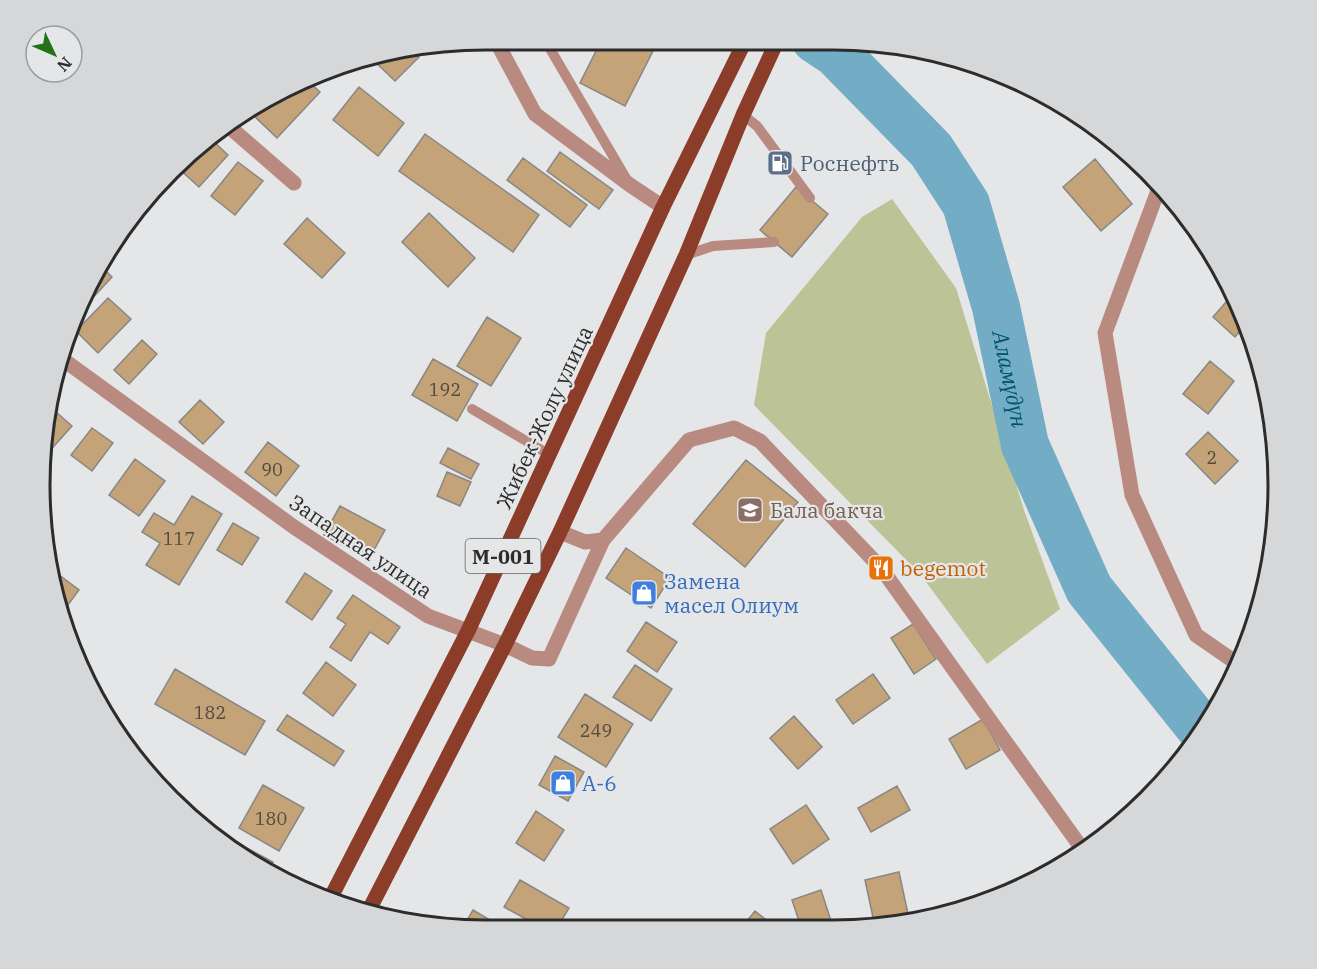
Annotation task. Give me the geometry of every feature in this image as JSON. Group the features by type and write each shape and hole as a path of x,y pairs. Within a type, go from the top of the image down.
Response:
{"main road":[{"name":"Жибек-Жолу улица","path":"333,892 468,631 663,207 740,50"},
{"name":"М-001","path":"372,905 505,645 560,532 686,255 743,115 773,50"}],"street":[{"path":"501,50 535,114 663,207"},
{"path":"233,130 294,183"},
{"path":"1157,194 1105,333 1132,495 1196,635 1231,659"},
{"name":"Западная улица","path":"67,362 294,527 428,616 505,645 532,658 549,659 603,540"},
{"path":"560,532 585,542 603,540 689,440 734,428 760,441 881,568 1078,843"}],"lane":[{"path":"551,50 630,185"},
{"path":"743,115 757,126 810,198"},
{"path":"686,255 713,246 774,242"},
{"path":"472,409 550,455"}],"green space":[{"path":"892,199 956,288 1024,510 1060,609 987,664 920,574 754,405 766,333 862,217"}],"building":[{"path":"596,50 653,51 625,106 580,83"},
{"path":"417,55 419,57 395,81 376,63"},
{"path":"313,85 320,92 277,138 254,116 292,94"},
{"path":"359,87 404,123 378,156 333,120"},
{"path":"425,134 539,215 513,252 399,171"},
{"path":"215,143 228,155 199,187 182,172"},
{"path":"560,152 613,190 599,209 547,171"},
{"path":"523,158 587,205 570,227 507,180"},
{"path":"1095,159 1132,204 1101,231 1063,187"},
{"path":"238,162 263,181 235,215 211,196"},
{"path":"796,187 828,214 792,257 760,230"},
{"path":"429,213 475,258 448,287 402,242"},
{"path":"307,218 345,253 322,278 284,244"},
{"path":"106,271 112,277 91,300"},
{"path":"108,298 131,319 98,353 78,333 80,327"},
{"path":"1227,301 1239,332 1235,337 1213,317"},
{"path":"487,317 521,338 491,386 457,366"},
{"path":"142,340 157,354 129,384 114,370"},
{"path":"433,359 478,384 457,421 412,395"},
{"path":"1210,361 1234,381 1208,414 1183,394"},
{"path":"200,400 224,422 203,444 179,422"},
{"path":"56,412 72,426 51,450"},
{"path":"92,428 113,443 92,471 71,455"},
{"path":"1208,432 1238,461 1215,484 1186,454"},
{"path":"268,442 299,466 276,496 245,472"},
{"path":"448,448 479,464 471,479 440,463"},
{"path":"135,459 165,481 139,516 109,495"},
{"path":"746,460 798,502 745,567 693,524"},
{"path":"447,472 471,482 460,506 437,496"},
{"path":"192,496 222,514 179,585 146,565 160,543 142,532 154,513 174,525"},
{"path":"340,506 385,530 369,559 324,535"},
{"path":"233,523 259,538 242,565 217,550"},
{"name":"Замена масел Олиум","path":"626,548 670,578 651,608 606,578"},
{"path":"305,573 332,591 312,620 286,602"},
{"path":"59,575 79,590 67,606"},
{"path":"353,595 400,627 388,644 370,632 351,661 330,647 346,624 337,618"},
{"path":"646,622 677,642 657,672 627,651"},
{"path":"913,624 936,659 914,674 891,638"},
{"path":"326,662 356,685 333,716 303,693"},
{"path":"635,665 672,689 651,721 613,697"},
{"path":"175,669 265,721 245,755 155,704"},
{"path":"873,674 890,698 853,724 836,700"},
{"path":"585,694 633,724 606,767 558,737"},
{"path":"287,715 344,751 334,766 277,730"},
{"path":"794,716 822,747 798,769 770,738"},
{"path":"983,719 1000,750 966,769 949,739"},
{"path":"555,756 584,772 568,801 539,785"},
{"path":"263,785 304,808 279,851 239,828"},
{"path":"897,786 910,810 871,832 858,808"},
{"path":"806,805 829,839 793,864 770,829"},
{"path":"536,811 564,830 544,861 516,843"},
{"path":"244,846 273,862 272,864"},
{"path":"899,872 908,913 873,918 865,880"},
{"path":"520,880 569,908 562,920 528,920 504,907"},
{"path":"821,890 831,920 799,920 792,900"},
{"path":"473,910 490,920 484,920 468,919"},
{"path":"755,911 766,920 748,920"}],"waterway":[{"name":"Аламүдүн","path":"832,50 931,150 966,204 996,307 1025,445 1089,589 1196,723"}],"place":[{"name":"Роснефть","path":"780,163"},
{"name":"Бала бакча","path":"750,510"},
{"name":"begemot","path":"881,568"},
{"name":"Замена масел Олиум","path":"644,593"},
{"name":"А-6","path":"563,783"}]}
